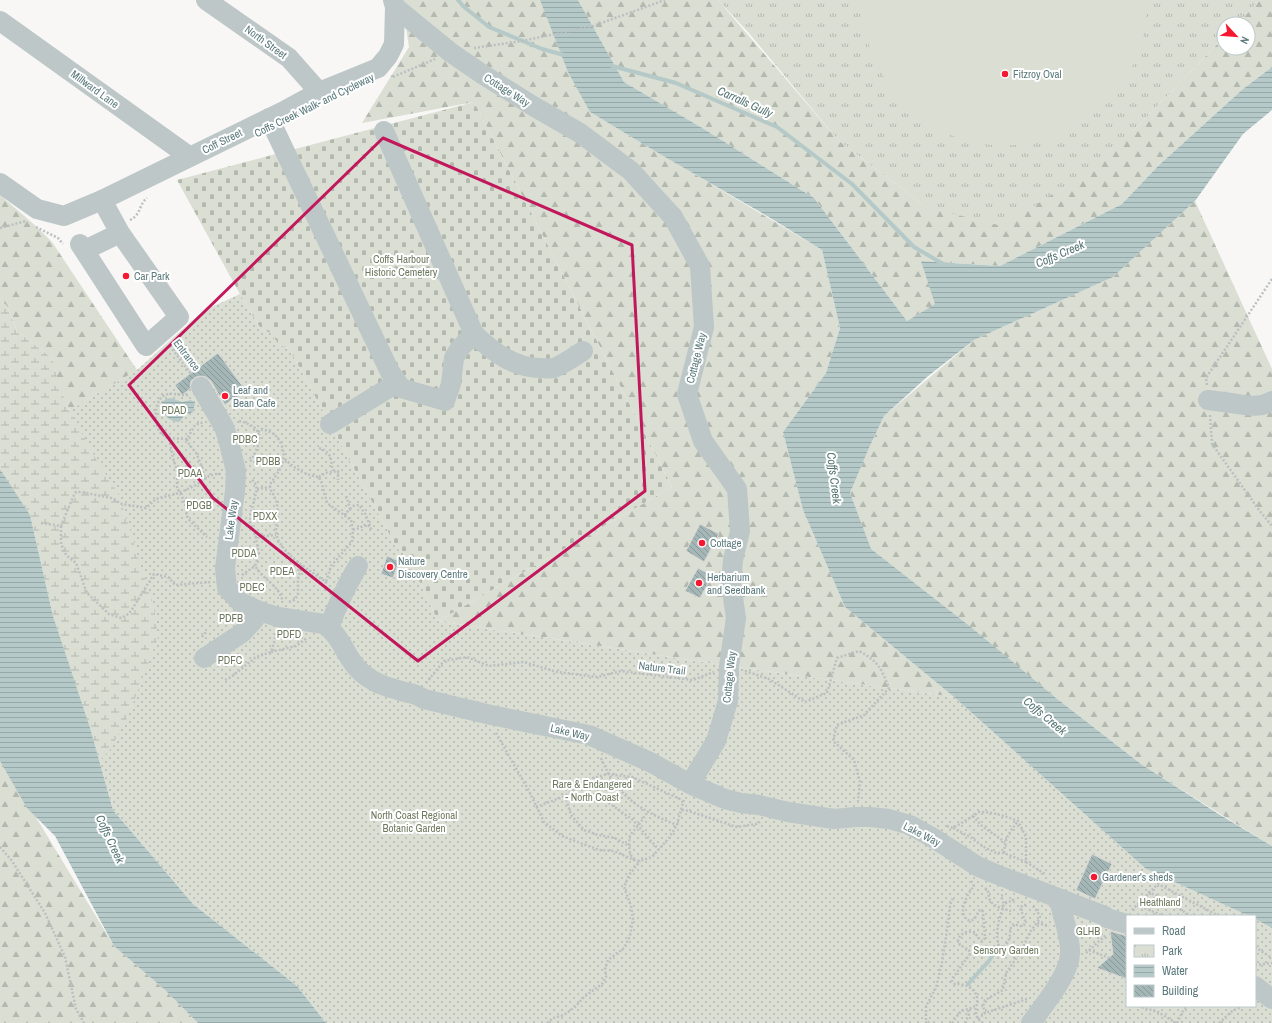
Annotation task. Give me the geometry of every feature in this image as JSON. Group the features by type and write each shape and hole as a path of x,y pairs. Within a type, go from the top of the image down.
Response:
{"street":[{"name":"North Street","path":"206,0 289,58 319,92"},
{"name":"Coff Street","path":"0,182 37,209 64,216 102,200 319,92 378,68 388,56 394,44 394,4"},
{"name":"Cottage Way","path":"394,4 450,52 501,86 580,133 631,170 673,216 700,266 704,327 687,394 703,441 737,488 740,531 733,560 731,584 736,618 729,666 728,701 716,742 687,792"},
{"name":"Millward Lane","path":"0,21 190,157"},
{"path":"269,118 390,372 400,388 444,402 451,384 454,358 460,348 474,334"},
{"path":"384,131 474,334 490,349 510,362 532,368 553,368 569,361 583,351"},
{"path":"102,200 118,230 179,317 146,346 83,247 118,230"},
{"path":"330,424 397,383"},
{"name":"Lake Way","path":"201,387 224,427 239,473 235,491 225,568 228,591 240,602 259,611 278,617 322,625 338,638 351,660 362,673 392,688 417,694 424,699 589,735 650,762 687,792 759,805 788,812 834,819 856,817 889,819 910,825 977,866 1059,899 1119,926"},
{"path":"1208,400 1249,406 1265,405 1272,401"},
{"path":"322,625 335,609 345,587 358,566"},
{"path":"204,658 242,633 254,620 259,611"},
{"path":"1031,1023 1063,975 1070,957 1069,942 1059,899"},
{"path":"1256,987 1272,999"}],"path":[{"path":"393,77 450,52 522,41 593,26 665,0"},
{"path":"118,230 134,219 140,211 144,199 151,196"},
{"path":"0,228 26,221 58,238 68,250 83,247"},
{"name":"Entrance","path":"160,333 201,387"},
{"path":"177,394 165,395 160,399 157,406 156,416 159,428 163,435 169,438 187,439"},
{"path":"237,420 253,426 260,437 260,442 253,456 239,473"},
{"path":"187,439 195,425 208,422"},
{"path":"258,432 262,429 276,435 281,444 285,459 300,471 311,476 319,477 325,473 338,471 338,480"},
{"path":"169,438 177,471 177,487 185,503 187,516 190,521 207,537"},
{"path":"187,439 197,455 205,478"},
{"path":"319,448 329,454 333,471"},
{"path":"285,459 271,482 270,487 275,498 278,511 278,521 275,531 276,535 286,552 326,582"},
{"path":"214,582 176,585 168,577 154,574 128,614 121,618 109,614 86,593 76,563 66,555 61,544 61,526 76,492 111,498 122,504 146,508 156,499 179,493 196,485 205,478 218,474 239,473 256,483 257,489 250,522 259,554 255,566 279,591 284,604 294,600 298,595 298,579 302,565"},
{"path":"319,477 327,503 351,520 353,530 352,542 331,566 326,582 325,596"},
{"path":"257,489 270,487"},
{"path":"346,495 350,509"},
{"path":"344,515 353,506 359,505 366,515 372,531"},
{"path":"41,523 61,526"},
{"path":"353,530 364,525 370,526"},
{"path":"255,537 276,535"},
{"path":"271,652 278,617"},
{"path":"225,680 256,657 300,644 322,625"},
{"path":"202,637 206,632"},
{"path":"729,666 769,679 804,702 827,693 837,658 859,651 872,658 882,670 889,688 864,714 837,725 833,741 854,760 860,782 856,817"},
{"name":"Nature Trail","path":"417,694 444,661 467,657 489,666 524,662 557,672 597,677 621,671 693,680 729,666"},
{"path":"484,713 530,793 536,807 544,822 562,836 599,850 614,851 634,860 640,861 652,857 669,838 677,825 687,792 632,777 608,774 585,780 565,796 536,807"},
{"path":"589,735 597,748 608,774 619,790 647,812 677,825"},
{"path":"585,780 609,803 633,820 659,850"},
{"path":"565,796 571,815 584,830 598,835 615,838 629,846"},
{"path":"634,860 630,854 630,835 647,812"},
{"path":"953,828 979,812 989,812 1002,815 1018,821 1026,837 1026,862"},
{"path":"973,816 982,826 1005,842"},
{"path":"1004,853 1005,842 1011,830 1018,821"},
{"path":"946,825 972,838 982,846 996,853 1004,853 1026,862 1046,874"},
{"path":"0,846 12,860 45,912 65,957 76,1009 84,1023"},
{"path":"547,1023 553,1018 564,1015 575,1007 584,997 602,984 606,976 605,969 608,960 624,948 630,936 634,919 624,887 629,875 640,861"},
{"path":"971,880 975,886 964,904 962,910 963,916 968,921 975,918 980,910 982,910 985,938 981,941 974,932 970,931 960,936 958,940 960,945 969,950 970,954 952,978 952,981 955,984 963,984 975,994 977,997 975,1012 978,1019 983,1023"},
{"path":"1128,915 1148,892 1158,884 1217,915"},
{"path":"982,885 987,890 990,902 1011,911"},
{"path":"1148,892 1160,897 1189,915"},
{"path":"985,1013 983,1006 984,1000 1003,990 1006,973 1022,950 1030,932 1040,916 1030,905 1023,905 1020,908 1025,920 1024,925 1020,926 1014,924 1011,926 1011,936 1008,942 1003,948 999,946 997,934 1000,915 1004,904 1001,896 1005,894"},
{"path":"1004,904 1013,900 1011,896"},
{"path":"929,1023 926,1019 926,1006 936,988 942,962 950,904 953,898"},
{"path":"1137,905 1162,915"},
{"path":"1089,950 1119,926 1126,918"},
{"path":"1037,923 1049,925 1050,929"},
{"path":"1069,942 1109,958"},
{"path":"1256,948 1272,958"},
{"path":"1256,965 1272,963"},
{"path":"978,1019 993,1009 1027,1000 1031,995"},
{"path":"952,1023 961,1011 975,1007"},
{"path":"1141,1007 1158,1012 1177,1023 1186,1007"},
{"path":"1219,1023 1231,1012 1240,1007"},
{"path":"965,1023 969,1014 968,1009"}],"highlighted area":[{"path":"383,138 632,245 645,491 418,661 213,498 129,385"}],"green space":[{"path":"402,0 541,0 590,112 822,250 840,328 826,373 783,432 803,510 845,607 954,697 729,666 438,621 672,487 474,102 362,123 409,47"},
{"path":"578,0 718,0 838,140 926,207 1133,131 1216,45 1216,56 1256,56 1256,16 1245,16 1260,0 1272,0 1272,67 1243,89 1158,166 1122,204 1000,266 922,261 936,304 907,321 814,198 704,129 624,82"},
{"path":"718,0 1260,0 1245,16 1216,16 1216,45 1133,131 1093,169 1002,226 926,207 838,140 748,32"},
{"name":"Fitzroy Oval","path":"863,0 1147,0 1148,3 1145,30 1131,69 1119,88 1093,115 1062,133 1029,143 996,145 962,139 931,125 904,102 881,72 873,56 864,28 862,9"},
{"name":"Coffs Harbour Historic Cemetery","path":"474,102 672,487 438,621 407,555 397,548 289,348 279,345 271,333 261,329 177,180"},
{"path":"0,195 52,242 137,370 70,410 64,402 52,358 17,331 7,306 0,300"},
{"path":"1195,201 1272,369 1272,846 1141,764 870,549 850,493 884,416 974,340 1113,277"},
{"name":"North Coast Regional Botanic Garden","path":"240,294 261,329 271,333 279,345 289,348 397,548 407,555 438,621 729,666 954,697 1146,869 1247,915 1126,915 1126,1007 1256,1007 1256,920 1272,928 1272,1023 326,1023 297,986 193,904 113,810 30,515 0,469 0,451 137,370 203,311"},
{"path":"0,300 7,306 17,331 52,358 65,402 97,461 118,493 154,605 158,638 129,714 110,750 99,761 53,616 30,515 0,469"},
{"path":"0,758 114,946 165,990 198,1023 0,1023"}],"water":[{"name":"Coffs Creek","path":"540,0 578,0 624,82 704,129 814,198 907,321 935,304 921,261 1000,266 1122,204 1158,166 1243,89 1272,67 1272,110 1243,134 1195,201 1113,277 974,340 927,377 884,416 850,493 871,549 972,628 1056,698 1141,764 1217,813 1272,846 1272,928 1256,920 1256,915 1247,915 1146,869 954,697 845,607 803,510 783,432 826,373 840,328 822,250 590,112 568,72"},
{"path":"171,398 182,402 191,400 195,403 193,412 188,414 184,413 179,422 169,419 162,411 161,406 165,400"},
{"name":"Coffs Creek","path":"0,469 30,515 53,616 90,728 113,810 193,904 297,986 326,1023 198,1023 165,990 114,946 55,836 27,808 0,761"}],"building":[{"path":"218,353 246,391 225,405 211,381 206,377 201,376 196,377 191,381 190,389 182,395 175,385"},
{"name":"Cottage","path":"700,524 719,534 704,562 686,551"},
{"name":"Nature Discovery Centre","path":"387,556 399,561 393,578 381,574"},
{"name":"Herbarium and Seedbank","path":"698,568 712,576 700,598 685,591"},
{"name":"Gardener's sheds","path":"1092,854 1112,864 1095,899 1076,890"},
{"path":"1110,931 1126,936 1126,979 1097,968 1113,954"}],"waterway":[{"name":"Carralls Gully","path":"458,0 463,6 489,27 542,49 564,55"},
{"name":"Carralls Gully","path":"612,66 676,83 777,127 852,184 914,247 945,265"},
{"path":"968,984 989,961 998,947"}],"place":[{"name":"Fitzroy Oval","path":"1005,74"},
{"name":"Car Park","path":"126,276"},
{"name":"Leaf and Bean Cafe","path":"225,396"},
{"name":"Cottage","path":"702,543"},
{"name":"Nature Discovery Centre","path":"390,567"},
{"name":"Herbarium and Seedbank","path":"699,583"},
{"name":"Gardener's sheds","path":"1094,877"}],"park label":[{"name":"PDAD","path":"174,410"},
{"name":"PDBC","path":"245,439"},
{"name":"PDBB","path":"268,461"},
{"name":"PDAA","path":"190,473"},
{"name":"PDGB","path":"199,505"},
{"name":"PDXX","path":"265,516"},
{"name":"PDDA","path":"244,553"},
{"name":"PDEA","path":"282,571"},
{"name":"PDEC","path":"252,587"},
{"name":"PDFB","path":"231,618"},
{"name":"PDFD","path":"289,634"},
{"name":"PDFC","path":"230,660"},
{"name":"Rare & Endangered - North Coast","path":"592,790"},
{"name":"Heathland","path":"1160,902"},
{"name":"GLHB","path":"1088,931"},
{"name":"Sensory Garden","path":"1006,950"}]}
